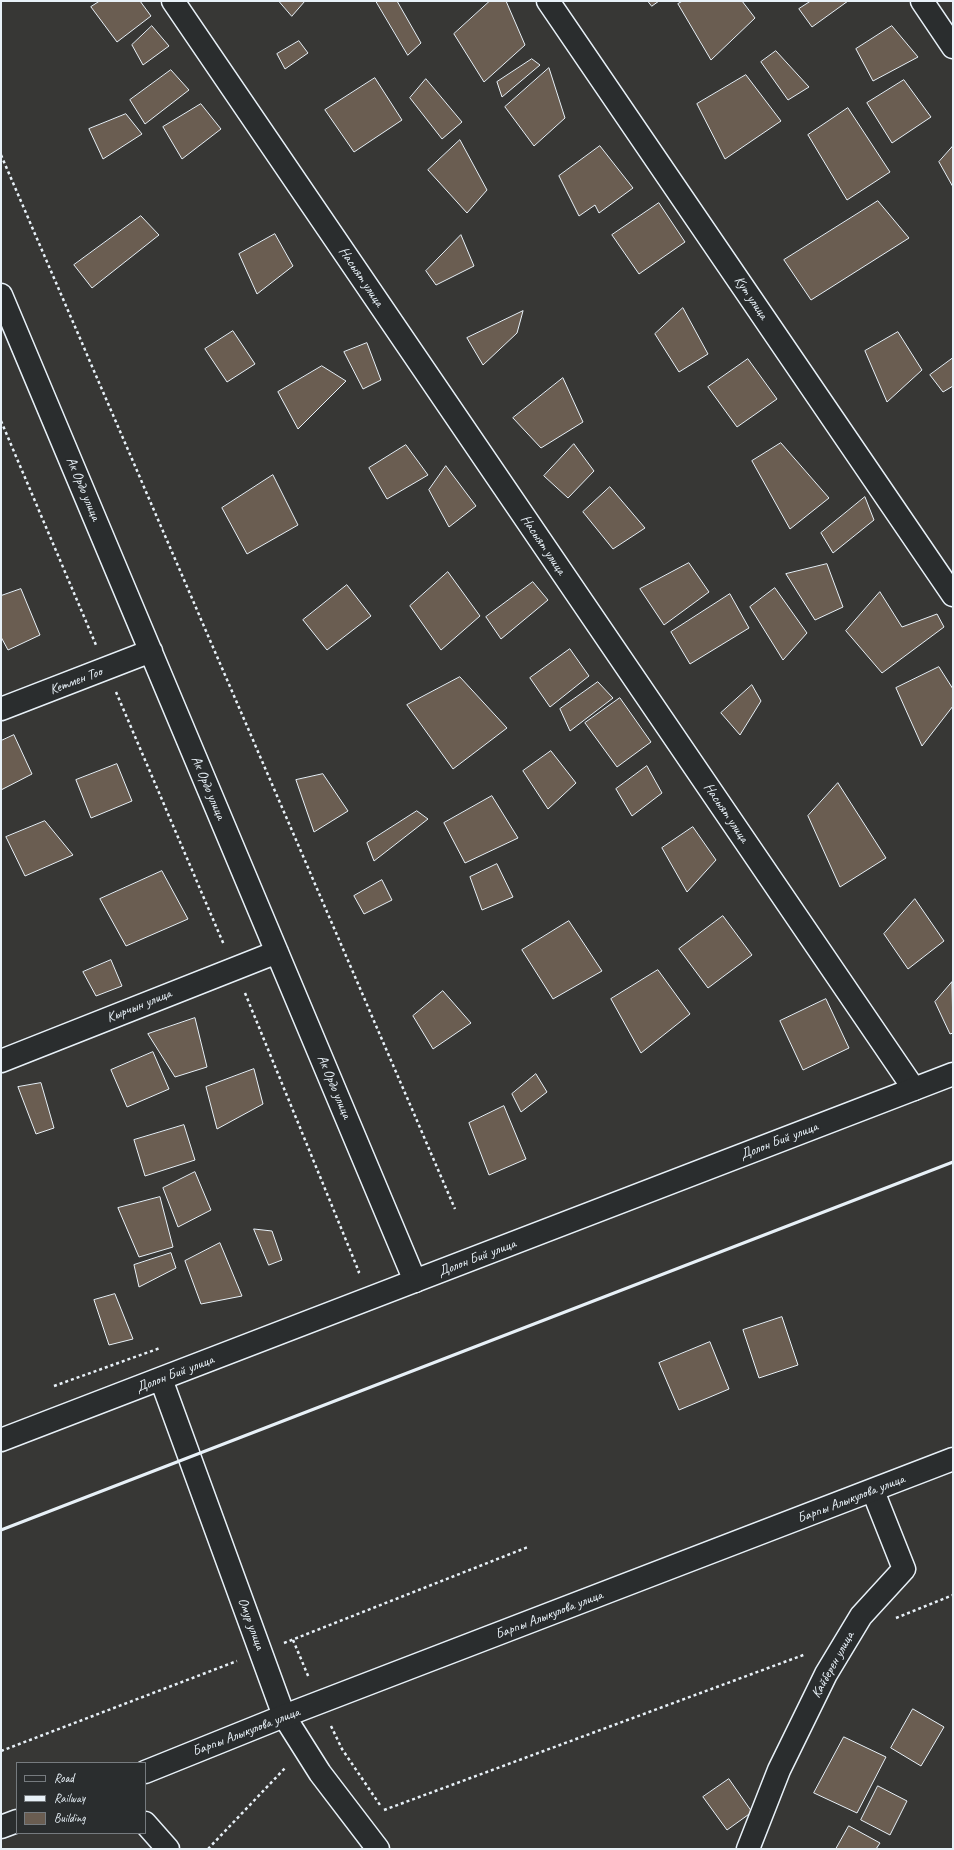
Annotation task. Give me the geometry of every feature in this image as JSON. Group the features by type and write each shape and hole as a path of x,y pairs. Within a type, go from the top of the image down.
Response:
{"street":[{"name":"Насыят улица","path":"173,1 914,1089"},
{"name":"Кут улица","path":"548,1 953,595"},
{"path":"922,1 953,47"},
{"name":"Ак Ордо улица","path":"2,300 415,1281"},
{"name":"Кетмен Тоо","path":"1,709 150,651"},
{"name":"Кырчын улица","path":"1,1061 277,952"},
{"name":"Долон Бий улица","path":"1,1440 953,1074"},
{"name":"Омур улица","path":"161,1379 284,1716 311,1759 378,1849"},
{"name":"Барпы Алыкулова улица","path":"146,1772 284,1716 953,1459"},
{"name":"Кайберен улица","path":"748,1849 779,1770 826,1674 861,1616 904,1569 873,1491"},
{"path":"1,1827 16,1821"},
{"path":"146,1824 168,1849"}],"path":[{"path":"1,155 455,1209"},
{"path":"1,421 234,968 359,1272"},
{"path":"889,1621 953,1595"},
{"path":"293,1640 319,1703 342,1749 385,1812 810,1652"},
{"path":"208,1849 284,1768 342,1749"}],"building":[{"path":"100,1 140,1 151,16 117,42 91,7"},
{"path":"279,1 305,1 292,16"},
{"path":"376,1 397,1 421,43 408,55"},
{"path":"490,1 506,1 525,45 484,82 454,34"},
{"path":"648,1 659,1 652,6"},
{"path":"683,1 742,1 755,18 711,60 678,4"},
{"path":"811,1 848,1 812,27 799,9"},
{"path":"152,26 169,46 143,65 132,45"},
{"path":"892,26 918,57 873,81 856,49"},
{"path":"299,41 308,53 285,69 277,54"},
{"path":"776,51 809,87 788,100 761,62"},
{"path":"532,59 540,65 502,97 497,82"},
{"path":"549,68 565,118 534,146 505,107"},
{"path":"171,70 189,90 145,124 130,100"},
{"path":"746,75 781,121 725,159 697,104"},
{"path":"375,78 402,120 354,152 325,110"},
{"path":"426,79 462,122 442,139 410,98"},
{"path":"904,80 931,117 892,143 867,103"},
{"path":"201,104 221,129 182,159 163,127"},
{"path":"848,108 890,172 847,200 808,135"},
{"path":"126,114 142,134 103,159 89,129"},
{"path":"460,140 487,190 467,213 428,170"},
{"path":"600,146 633,188 599,213 595,205 579,216 559,176"},
{"path":"953,146 953,187 939,162"},
{"path":"878,201 909,238 811,300 784,260"},
{"path":"659,203 685,242 639,274 612,235"},
{"path":"141,216 159,235 92,288 74,265"},
{"path":"275,234 293,266 257,294 239,254"},
{"path":"461,235 474,266 436,285 426,271"},
{"path":"683,308 708,354 679,372 655,334"},
{"path":"523,311 517,333 483,365 467,338"},
{"path":"233,331 255,364 227,382 205,349"},
{"path":"898,332 922,370 887,402 865,351"},
{"path":"367,343 381,380 363,389 344,352"},
{"path":"953,358 953,386 943,392 930,375"},
{"path":"748,359 777,399 737,427 708,387"},
{"path":"322,366 346,381 298,429 278,392"},
{"path":"563,378 583,422 541,448 513,418"},
{"path":"781,443 829,498 790,529 752,461"},
{"path":"574,444 594,471 568,498 544,476"},
{"path":"406,445 428,475 387,499 369,468"},
{"path":"446,466 476,506 449,527 429,490"},
{"path":"273,475 298,525 247,554 222,508"},
{"path":"610,487 645,528 613,549 583,512"},
{"path":"865,497 874,520 833,553 821,533"},
{"path":"689,563 709,592 664,625 640,589"},
{"path":"827,564 843,607 815,620 786,574"},
{"path":"448,572 480,616 441,650 410,606"},
{"path":"533,582 548,600 501,639 486,617"},
{"path":"347,585 371,616 327,650 303,620"},
{"path":"775,588 807,633 783,660 750,607"},
{"path":"21,589 40,635 8,650 1,637 1,596"},
{"path":"880,592 902,627 937,614 944,627 882,673 846,631"},
{"path":"730,594 749,628 690,664 671,632"},
{"path":"570,649 589,676 550,707 530,678"},
{"path":"939,667 953,689 953,706 922,746 896,688"},
{"path":"460,677 507,728 453,769 407,705"},
{"path":"598,682 613,698 570,731 560,709"},
{"path":"752,685 761,701 740,735 721,713"},
{"path":"620,698 651,742 617,767 585,723"},
{"path":"14,735 32,774 1,790 1,741"},
{"path":"551,751 576,783 548,809 523,771"},
{"path":"117,764 132,801 91,818 76,780"},
{"path":"647,766 662,793 632,816 616,789"},
{"path":"323,774 348,811 314,832 296,780"},
{"path":"838,783 886,858 840,887 808,816"},
{"path":"492,796 518,838 465,863 444,823"},
{"path":"417,811 428,819 374,861 367,843"},
{"path":"45,821 73,855 25,876 6,837"},
{"path":"693,827 716,860 687,892 662,848"},
{"path":"497,864 513,897 482,910 470,877"},
{"path":"162,871 188,919 126,946 100,899"},
{"path":"382,880 392,900 364,914 354,896"},
{"path":"915,899 944,941 908,969 884,934"},
{"path":"723,916 752,955 708,988 679,949"},
{"path":"569,921 602,971 553,999 522,950"},
{"path":"111,960 122,986 96,996 83,972"},
{"path":"658,970 690,1014 641,1053 611,999"},
{"path":"952,982 953,1033 950,1034 935,1002"},
{"path":"443,991 471,1023 433,1049 413,1016"},
{"path":"826,999 849,1048 803,1070 780,1021"},
{"path":"195,1018 207,1067 175,1077 148,1034"},
{"path":"153,1052 169,1089 127,1107 111,1070"},
{"path":"254,1069 263,1104 217,1129 206,1087"},
{"path":"536,1074 547,1092 521,1112 512,1094"},
{"path":"41,1083 54,1128 36,1134 18,1087"},
{"path":"504,1106 526,1159 489,1175 469,1123"},
{"path":"184,1125 195,1160 145,1176 134,1140"},
{"path":"195,1172 211,1210 178,1227 163,1188"},
{"path":"160,1197 173,1247 139,1257 118,1208"},
{"path":"254,1229 272,1231 282,1260 269,1265"},
{"path":"220,1243 242,1296 201,1304 185,1261"},
{"path":"171,1253 176,1268 139,1287 134,1265"},
{"path":"115,1294 133,1339 109,1345 94,1300"},
{"path":"782,1317 798,1365 759,1378 743,1330"},
{"path":"710,1342 729,1389 679,1410 659,1363"},
{"path":"913,1709 944,1727 921,1766 891,1748"},
{"path":"844,1737 886,1757 857,1813 814,1793"},
{"path":"729,1779 752,1812 727,1830 703,1797"},
{"path":"878,1786 907,1801 890,1835 861,1820"},
{"path":"849,1826 880,1843 876,1849 836,1849"}],"railway":[{"path":"1,1530 953,1162"}]}
